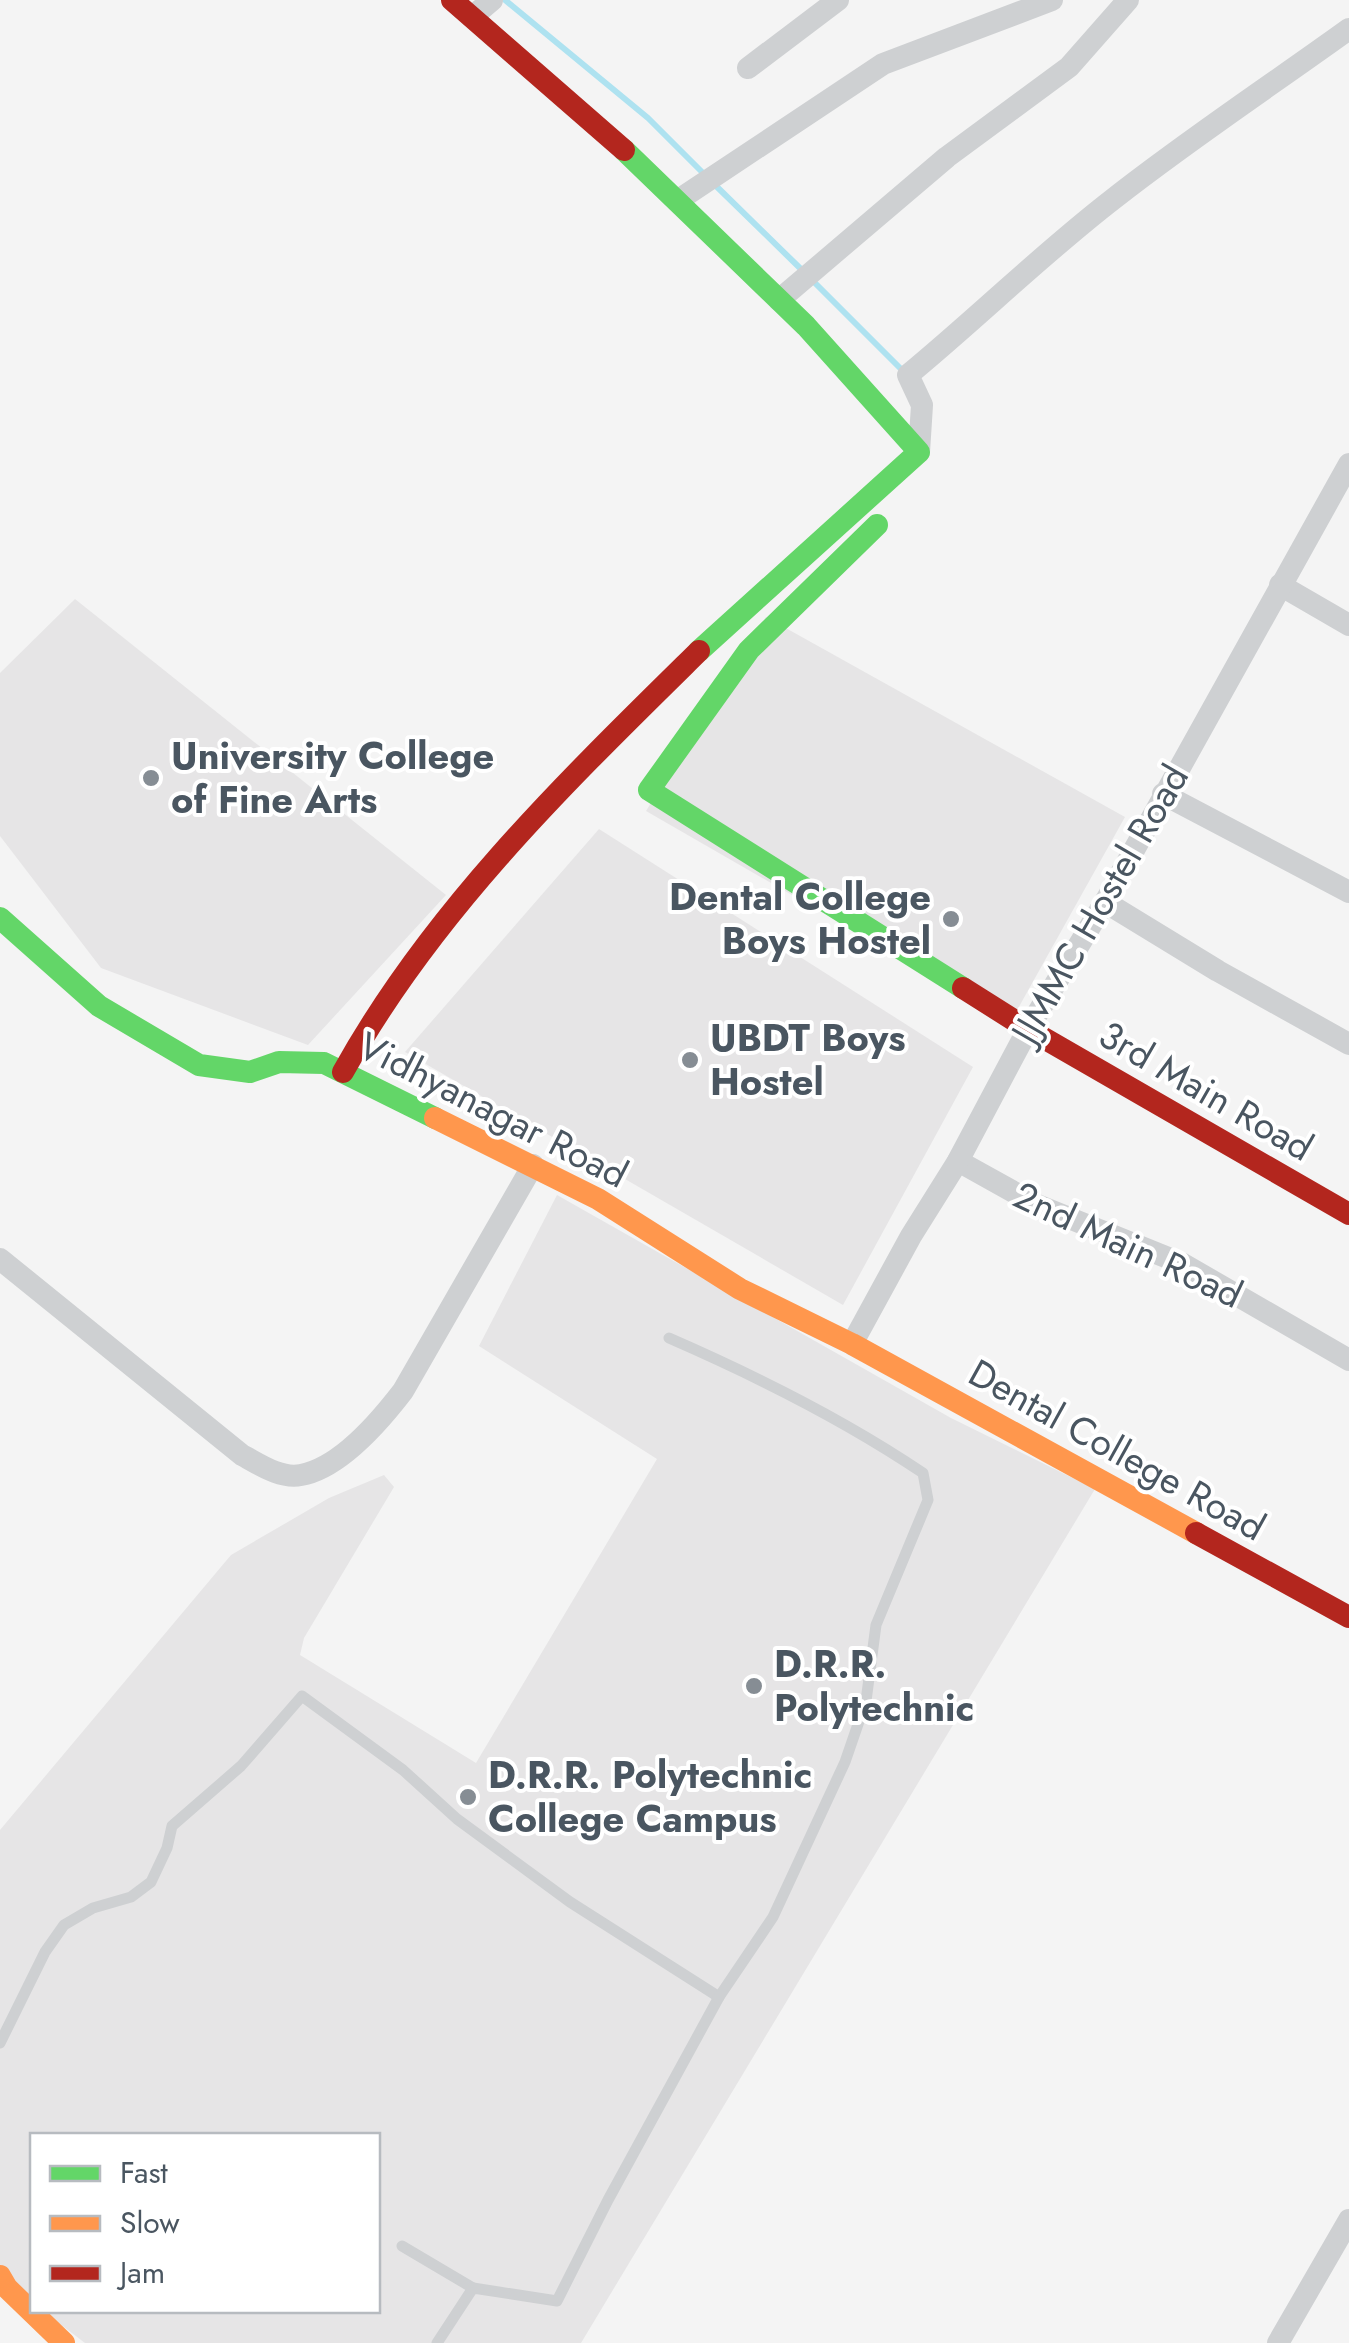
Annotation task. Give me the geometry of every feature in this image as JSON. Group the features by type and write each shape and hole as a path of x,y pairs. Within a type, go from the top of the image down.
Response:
{"street":[{"path":"452,0 677,201 779,300 919,452"},
{"path":"472,17 492,0"},
{"path":"748,68 838,0"},
{"path":"677,201 883,64 1052,0"},
{"path":"779,300 947,157 1068,66 1128,0"},
{"path":"343,1072 374,1016 477,882 552,794 705,646 919,452 922,404 908,375 1114,197 1349,29"},
{"name":"JJMMC Hostel Road","path":"852,1344 1349,464"},
{"name":"3rd Main Road","path":"878,525 749,650 649,790 1028,1029 1349,1214"},
{"path":"1280,585 1349,625"},
{"path":"1163,794 1349,892"},
{"path":"1105,902 1349,1044"},
{"name":"Vidhyanagar Road","path":"0,918 98,1006 200,1066 250,1072 279,1062 324,1063 598,1199 740,1289 852,1344"},
{"name":"2nd Main Road","path":"958,1161 1038,1206 1184,1264 1349,1360"},
{"path":"0,1259 242,1454 272,1471 300,1476 342,1456 377,1425 533,1166"},
{"name":"Dental College Road","path":"852,1344 1349,1618"},
{"path":"1278,2343 1349,2220"},
{"path":"0,2276 30,2310"},
{"path":"33,2313 64,2343"}],"lane":[{"path":"402,2246 473,2288 557,2301 720,1997 772,1918 845,1762 866,1701 876,1625 928,1500 922,1473 890,1451 736,1366 669,1338"},
{"path":"0,2044 45,1952 64,1925 93,1908 131,1897 151,1882 167,1848 172,1826 241,1766 302,1696 402,1770 456,1819 570,1902 720,1997"},
{"path":"437,2343 473,2288"}],"shaded area":[{"name":"University College of Fine Arts","path":"75,599 446,895 308,1045 101,968 0,836 0,673"},
{"name":"Dental College Boys Hostel","path":"766,617 1125,817 1011,1021 646,811"},
{"name":"UBDT Boys Hostel","path":"599,829 973,1067 843,1305 405,1052"},
{"name":"D.R.R. Polytechnic College Campus","path":"557,1195 951,1418 1095,1489 581,2343 85,2343 46,2313 380,2313 380,2133 30,2133 30,2300 0,2277 0,1830 231,1555 329,1498 384,1475 394,1487 304,1638 300,1655 476,1763 657,1459 479,1346"}],"waterway":[{"path":"505,0 648,118 704,174"},
{"path":"713,183 804,272"},
{"path":"813,281 903,371"}],"traffic: fast":[{"path":"624,150 806,326 919,452 699,651"},
{"path":"877,525 749,650 649,790 963,988"},
{"path":"0,918 99,1006 199,1065 250,1072 279,1062 324,1063 435,1118"}],"traffic: slow":[{"path":"435,1118 598,1199 740,1289 852,1344 1196,1533"},
{"path":"0,2276 30,2310"},
{"path":"33,2313 64,2343"}],"traffic: jam":[{"path":"452,0 624,150"},
{"path":"343,1072 418,956 461,902 553,798 699,651"},
{"path":"963,988 1349,1214"},
{"path":"1196,1533 1349,1617"}],"place":[{"name":"University College of Fine Arts","path":"151,778"},
{"name":"Dental College Boys Hostel","path":"951,919"},
{"name":"UBDT Boys Hostel","path":"690,1060"},
{"name":"D.R.R. Polytechnic","path":"754,1686"},
{"name":"D.R.R. Polytechnic College Campus","path":"468,1797"}]}
